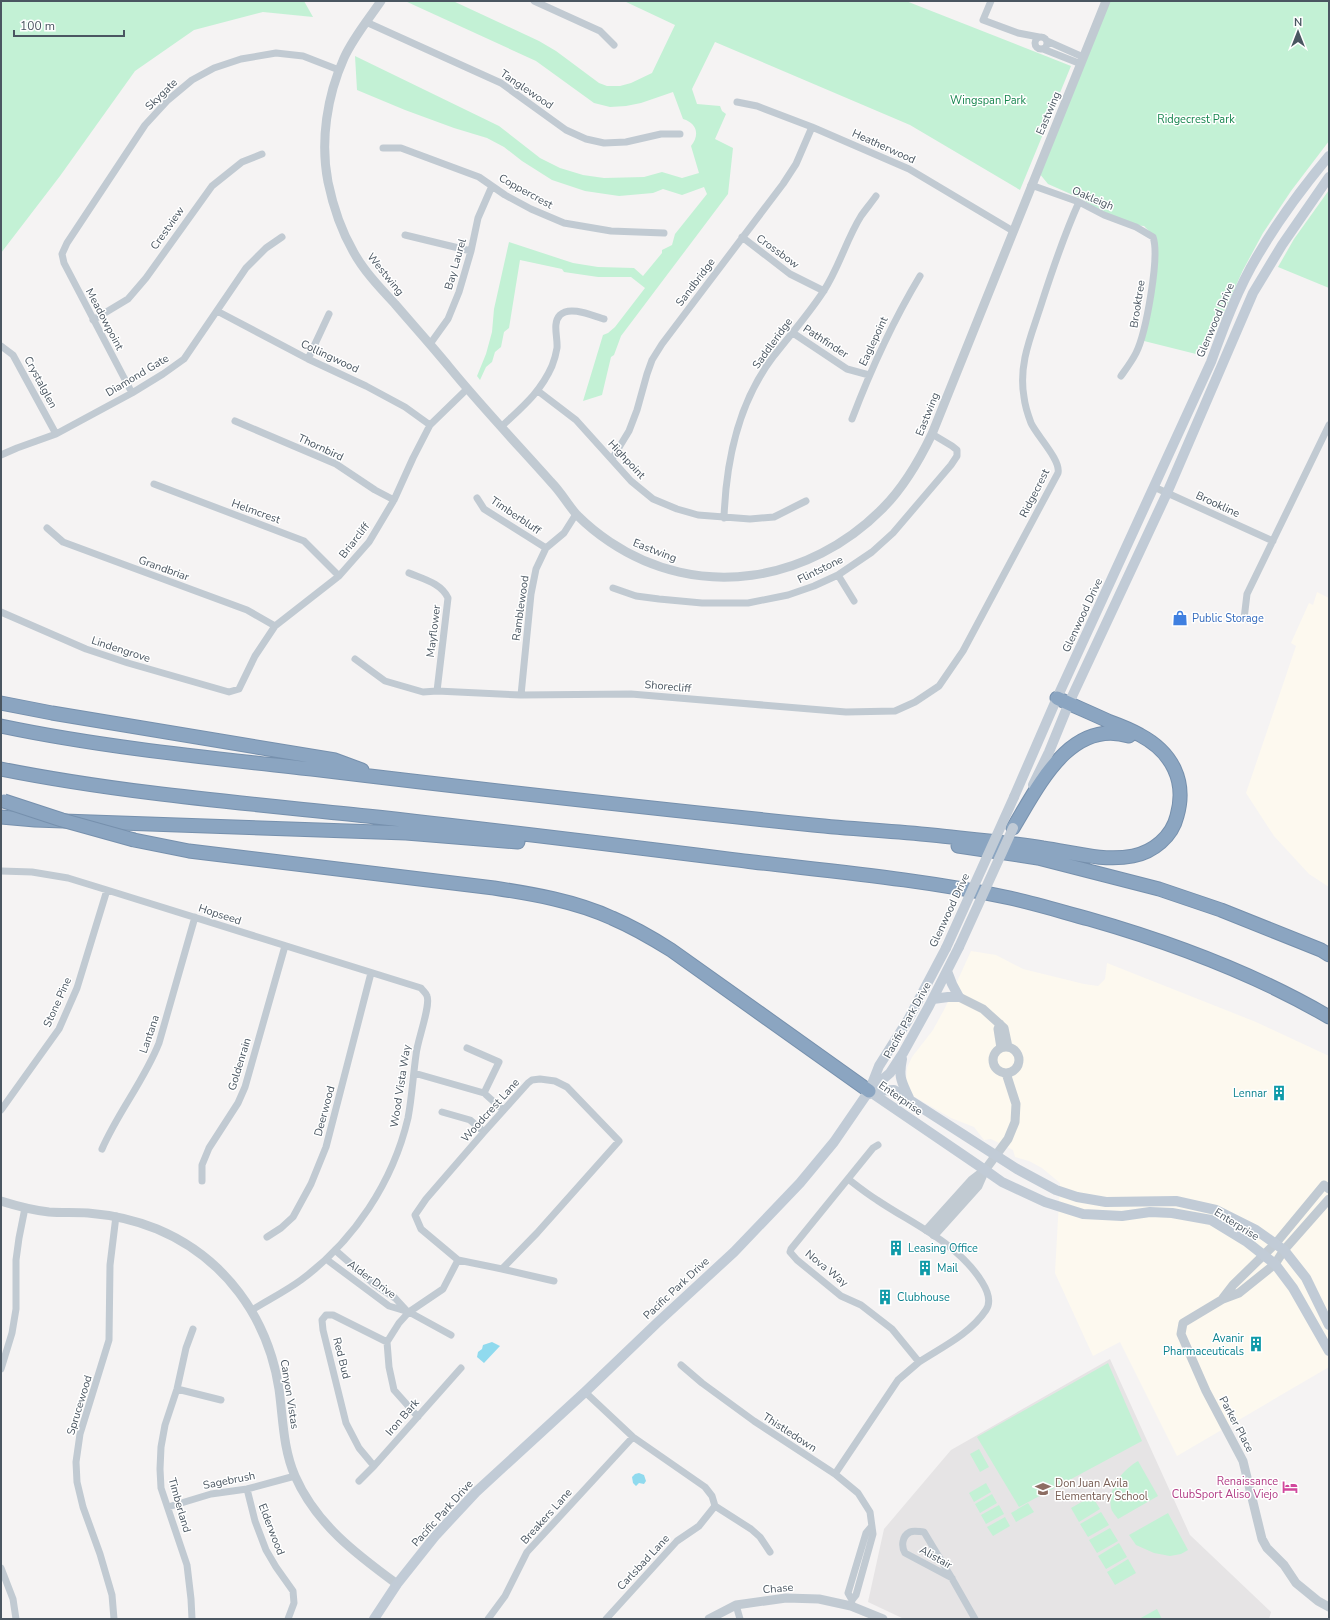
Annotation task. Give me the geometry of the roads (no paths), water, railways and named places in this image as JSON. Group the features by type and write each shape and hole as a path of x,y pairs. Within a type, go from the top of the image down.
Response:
{"highway":[{"path":"1,726 46,736 109,746 814,825 927,834 1018,844 1111,858 1131,856 1145,852 1164,840 1174,828 1178,813 1180,794 1179,780 1174,766 1155,746 1142,736 1057,698"},
{"path":"1,703 52,713 335,760 387,778"},
{"path":"1014,828 1029,798 1058,760 1074,744 1088,737 1103,733 1115,732 1128,735 1155,746"},
{"path":"1,769 44,777 162,794 398,819 716,857 909,881 1004,897 1136,932 1193,953 1238,970 1329,1017"},
{"path":"3,800 62,820 134,840 189,851 494,888 534,894 574,904 611,917 650,937 671,950 869,1091"},
{"path":"1,817 35,820 406,833 716,857"},
{"path":"814,825 1038,858 1098,873 1159,889 1221,910 1329,955"}],"main road":[{"name":"Glenwood Drive","path":"869,1091 879,1066 908,1020 946,948 1057,698 1211,362 1220,336 1242,286 1257,256 1298,196 1329,156"},
{"path":"1029,798 1069,703 1167,493 1253,293 1282,245 1329,177"},
{"name":"Pacific Park Drive","path":"374,1619 397,1584 436,1535 476,1492 734,1252 800,1183 834,1142 869,1091 890,1073 933,999 959,947 1014,828"},
{"path":"947,971 952,984 960,997"},
{"path":"933,999 960,997"},
{"path":"903,1053 900,1072 901,1081 909,1098"},
{"name":"Enterprise","path":"869,1091 894,1090 909,1098 1017,1169 1056,1190 1077,1197 1106,1202 1176,1201 1192,1204 1216,1210 1256,1230 1284,1250 1306,1278 1329,1325"},
{"name":"Enterprise","path":"869,1091 1002,1182 1045,1202 1083,1214 1122,1216 1150,1212 1172,1213 1211,1220 1246,1242 1275,1264 1293,1288 1329,1351"}],"street":[{"name":"Westwing","path":"381,1 344,57 339,70 327,118 324,147 328,181 337,217 353,252 379,286 467,389 559,491 576,514"},
{"path":"534,1 600,31 614,45"},
{"path":"991,1 983,20 1022,34 1045,38 1047,41 1082,60"},
{"name":"Eastwing","path":"576,514 598,533 631,555 665,568 699,576 732,578 755,576 800,563 823,553 863,526 884,508 909,477 932,434 1106,1"},
{"name":"Tanglewood","path":"366,22 502,83 566,130 586,139 604,143 626,142 661,134 680,134"},
{"path":"1022,34 1026,40 1035,45 1037,48 1082,60"},
{"path":"1035,45 1036,39 1039,37"},
{"path":"1043,49 1047,45 1047,41"},
{"name":"Skygate","path":"62,254 67,243 145,125 168,100 192,80 214,68 241,59 276,53 303,56 339,70"},
{"name":"Heatherwood","path":"737,102 757,106 812,127 909,169 1013,231"},
{"name":"Sandbridge","path":"612,459 629,431 638,410 652,360 662,344 796,164 812,127"},
{"name":"Coppercrest","path":"382,148 401,148 479,177 531,209 564,223 611,231 664,233"},
{"name":"Crestview","path":"93,320 128,299 146,278 212,186 242,162 262,154"},
{"name":"Oakleigh","path":"1032,185 1079,202 1146,232"},
{"name":"Bay Laurel","path":"430,344 448,319 459,292 471,251 478,218 492,186"},
{"name":"Saddleridge","path":"724,518 725,489 729,462 743,413 754,389 772,358 793,333 824,291 861,216 876,196"},
{"name":"Ridgecrest","path":"963,651 1058,473 1058,465 1037,434 1029,417 1024,398 1022,371 1028,344 1059,248 1079,202"},
{"name":"Brooktree","path":"1121,376 1136,353 1147,321 1153,278 1155,243 1153,237 1146,232"},
{"path":"405,235 471,251"},
{"name":"Diamond Gate","path":"1,455 56,434 132,393 184,359 246,268 266,248 282,237"},
{"name":"Crossbow","path":"742,237 790,274 824,291"},
{"name":"Meadowpoint","path":"62,254 64,262 93,320 132,393"},
{"name":"Eaglepoint","path":"852,419 869,375 902,305 920,276"},
{"name":"Collingwood","path":"217,311 308,359 373,389 405,407 430,425"},
{"path":"501,427 526,405 538,391 553,364 557,348 556,324 560,315 573,311 604,319"},
{"path":"308,359 329,314"},
{"name":"Pathfinder","path":"793,333 847,369 869,375"},
{"name":"Crystalglen","path":"1,346 14,355 56,434"},
{"name":"Briarcliff","path":"239,689 255,656 275,626 339,576 369,542 394,500 430,425 467,389"},
{"name":"Highpoint","path":"538,391 576,420 631,481 653,499 677,509 698,515 750,519 774,517 806,501"},
{"name":"Thornbird","path":"235,421 336,464 375,490 394,500"},
{"path":"1244,619 1247,594 1329,425"},
{"name":"Flintstone","path":"613,588 636,596 659,599 748,603 788,595 814,586 838,575 872,552 888,538 951,465 957,456 956,450 952,446 932,434"},
{"name":"Helmcrest","path":"154,484 304,542 339,576"},
{"name":"Brookline","path":"1154,487 1272,541"},
{"name":"Timberbluff","path":"477,498 484,509 546,548"},
{"name":"Ramblewood","path":"521,695 531,594 536,569 546,548 564,533 576,514"},
{"name":"Grandbriar","path":"47,528 63,542 247,610 275,626"},
{"name":"Mayflower","path":"409,573 438,586 444,590 448,598 437,691"},
{"path":"838,575 854,601"},
{"name":"Lindengrove","path":"1,612 80,646 128,663 229,692 239,689"},
{"name":"Shorecliff","path":"355,659 385,681 424,692 437,691 521,695 631,694 846,712 895,711 915,702 938,686 963,651"},
{"name":"Hopseed","path":"1,871 32,872 68,878 421,988 427,996"},
{"name":"Stone Pine","path":"1,1110 59,1029 77,988 107,890"},
{"name":"Lantana","path":"102,1148 110,1130 153,1059 159,1043 195,917"},
{"name":"Goldenrain","path":"202,1181 202,1165 209,1148 238,1103 245,1087 285,946"},
{"name":"Deerwood","path":"267,1237 281,1228 293,1217 311,1184 326,1147 371,973"},
{"name":"Wood Vista Way","path":"252,1310 301,1280 326,1259 357,1226 373,1203 386,1179 398,1151 408,1118 420,1032 428,1009 427,996"},
{"path":"960,997 983,1009 1000,1024 998,1029 1004,1048"},
{"path":"467,1048 499,1062 484,1093"},
{"path":"1004,1048 1016,1052 1019,1062 1016,1068 1006,1073 1000,1071 993,1062 994,1055 1004,1048"},
{"path":"414,1073 484,1093 503,1110"},
{"path":"930,1233 978,1186 985,1170 1008,1140 1015,1122 1016,1104 1006,1073"},
{"name":"Woodcrest Lane","path":"502,1269 537,1233 619,1141 567,1088 555,1081 540,1078 532,1080 503,1110 426,1199 415,1215 421,1228 458,1260 554,1281"},
{"path":"442,1112 470,1120 484,1132"},
{"name":"Nova Way","path":"878,1145 873,1148 790,1252 797,1260 841,1296 861,1304 892,1329 919,1362"},
{"path":"835,1474 898,1380 919,1362 961,1336 973,1326 987,1309 988,1300 987,1290 976,1273 959,1255 930,1233 877,1200 848,1179"},
{"name":"Parker Place","path":"1223,1298 1233,1285 1264,1256 1327,1187"},
{"name":"Parker Place","path":"1329,1199 1284,1250 1275,1264 1239,1293 1223,1298 1183,1323 1181,1334 1206,1392 1243,1462 1262,1539 1267,1548 1284,1565 1296,1583 1318,1601 1329,1607"},
{"name":"Canyon Vistas","path":"1,1201 26,1208 49,1212 89,1213 116,1216 157,1229 196,1250 236,1287 252,1310 270,1350 276,1369 283,1431 295,1476 313,1508 329,1528 351,1549 397,1584"},
{"path":"1,1369 13,1327 16,1308 16,1260 19,1238 26,1208"},
{"name":"Sprucewood","path":"114,1619 112,1595 78,1488 76,1462 80,1434 109,1340 110,1265 116,1216"},
{"name":"Alder Drive","path":"335,1250 374,1284 395,1298 409,1312"},
{"name":"Alder Drive","path":"326,1259 389,1306 409,1312 451,1335"},
{"path":"418,1417 394,1390 388,1367 387,1342 399,1323 409,1312 443,1289 458,1260"},
{"name":"Red Bud","path":"374,1466 359,1448 346,1423 323,1330 322,1320 326,1315 333,1315 387,1342"},
{"name":"Timberland","path":"192,1619 191,1599 186,1566 161,1488 160,1469 161,1447 165,1425 177,1389 186,1348 193,1329"},
{"name":"Thistledown","path":"681,1365 702,1383 754,1422 835,1474 858,1493 870,1512 873,1534 856,1595 852,1603"},
{"name":"Iron Bark","path":"360,1481 460,1368"},
{"path":"177,1389 221,1400"},
{"path":"585,1392 633,1437 705,1487 712,1496 715,1506 760,1537 770,1552"},
{"name":"Breakers Lane","path":"488,1619 505,1596 528,1552 633,1437"},
{"name":"Sagebrush","path":"168,1507 211,1494 247,1489 295,1476"},
{"name":"Elderwood","path":"247,1489 255,1521 266,1550 293,1591 294,1603 288,1619"},
{"name":"Carlsbad Lane","path":"606,1619 677,1541 699,1526 715,1506"},
{"name":"Alistair","path":"952,1578 905,1552 902,1548 904,1538 910,1532 924,1532 952,1578 975,1619"},
{"path":"1,1568 13,1599 16,1619"},
{"name":"Chase","path":"709,1619 736,1605 786,1598 819,1599 852,1603 883,1619"},
{"path":"736,1605 740,1619"}],"water":[{"path":"492,1342 500,1346 484,1363 477,1357 478,1352 482,1349 483,1345"},
{"path":"639,1473 644,1475 646,1481 644,1484 639,1483 636,1486 633,1483 632,1477"}],"place":[{"name":"Public Storage","path":"1180,618"},
{"name":"Lennar","path":"1279,1093"},
{"name":"Leasing Office","path":"896,1248"},
{"name":"Mail","path":"925,1268"},
{"name":"Clubhouse","path":"885,1297"},
{"name":"Avanir Pharmaceuticals","path":"1256,1344"},
{"name":"Renaissance ClubSport Aliso Viejo","path":"1290,1487"},
{"name":"Don Juan Avila Elementary School","path":"1043,1489"}],"park label":[{"name":"Wingspan Park","path":"988,100"},
{"name":"Ridgecrest Park","path":"1196,119"}]}
